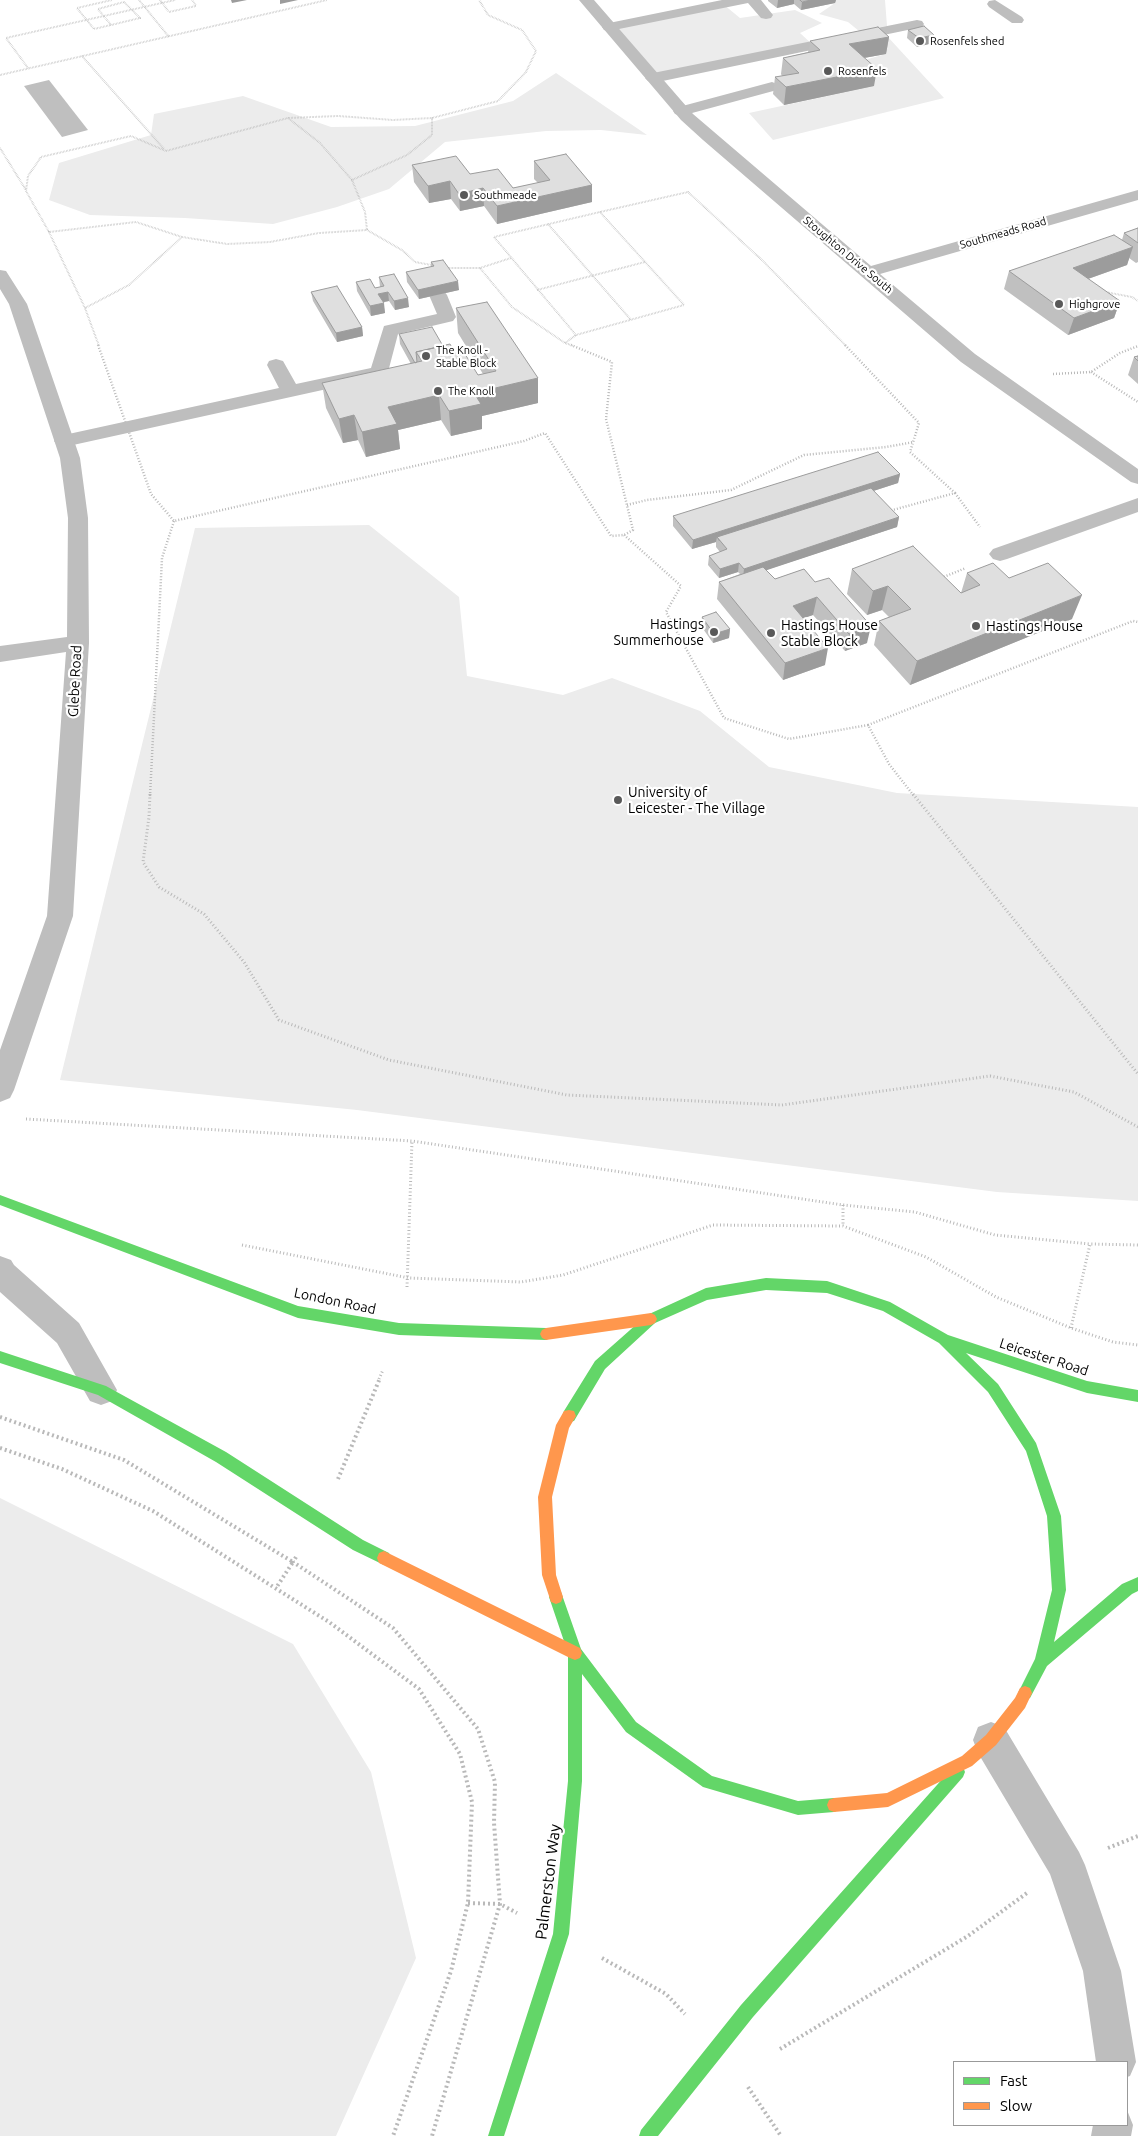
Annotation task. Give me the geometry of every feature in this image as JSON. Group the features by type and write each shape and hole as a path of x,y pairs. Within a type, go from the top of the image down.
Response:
{"highway":[{"name":"London Road","path":"0,1200 188,1268 298,1312 399,1329 550,1334 651,1320"},
{"path":"647,2136 716,2048 979,1750 1020,1703 1042,1661 1059,1590 1054,1516 1031,1448 993,1388 943,1339 886,1306 827,1288 776,1284 706,1294 651,1320 600,1365 564,1425 545,1497 549,1575 576,1652 631,1727 708,1782 798,1808 888,1800 979,1750"},
{"name":"Leicester Road","path":"943,1339 1087,1387 1138,1396"},
{"path":"0,1357 101,1390 221,1457 358,1545 576,1652"},
{"path":"1042,1661 1127,1588 1138,1584"},
{"name":"Palmerston Way","path":"496,2136 561,1934 575,1781 576,1652"}],"street":[{"name":"Stoughton Drive South","path":"586,0 682,111 709,137 968,358 1138,478"},
{"path":"609,27 744,0"},
{"path":"753,0 766,14"},
{"path":"994,4 1017,20"},
{"path":"653,78 917,24"},
{"path":"682,111 772,87"},
{"name":"Southmeads Road","path":"868,272 1138,195"},
{"name":"Glebe Road","path":"0,275 18,304 70,458 78,518 78,643 60,916 0,1090"},
{"path":"64,441 379,372 390,330 447,317 438,294"},
{"path":"276,365 290,391"},
{"path":"1000,554 1138,505"},
{"path":"0,654 78,643"},
{"path":"0,1270 2,1275 68,1333 101,1390"},
{"path":"979,1750 1066,1865 1102,1971 1116,2061"}],"path":[{"path":"111,25 98,9 124,2 140,18 111,25 94,29 77,8 112,0"},
{"path":"139,0 169,37"},
{"path":"160,0 169,12 196,6 192,0"},
{"path":"28,68 6,38 175,0"},
{"path":"0,75 327,0"},
{"path":"26,191 28,176 42,157 130,136 166,152 288,118 338,116 393,120 432,118 498,101 526,72 536,51 522,30 488,15 478,0"},
{"path":"82,56 166,152"},
{"path":"288,118 320,143 352,180 366,212 367,230"},
{"path":"352,180 406,155 432,135 432,118"},
{"path":"0,148 49,232 85,308"},
{"path":"576,335 494,237 688,192 763,261 919,423 910,452 955,493 1000,554 939,579"},
{"path":"565,343 576,335 684,305 600,212"},
{"path":"49,232 136,222 182,237"},
{"path":"548,224 631,320"},
{"path":"480,268 511,258"},
{"path":"538,290 645,262"},
{"path":"1100,291 1132,297 1138,301"},
{"path":"1003,383 1026,376 1091,372 1120,354 1138,346"},
{"path":"1091,372 1138,402"},
{"path":"627,505 647,500 731,490 804,455 886,447 914,442"},
{"path":"884,512 955,493"},
{"path":"174,521 162,558 149,817 143,862 159,887 204,914 244,962 279,1020 388,1060 567,1095 782,1105 990,1076 1074,1092 1138,1126"},
{"path":"624,535 681,586 666,612 724,718 789,739 868,724 1132,621 1138,622"},
{"path":"868,724 890,764 1052,969 1138,1074"},
{"path":"20,1118 412,1141 843,1205 915,1212 995,1235 1090,1244 1138,1245"},
{"path":"188,1268 220,1240 409,1278 412,1141"},
{"path":"843,1205 843,1226"},
{"path":"1071,1328 1090,1244"},
{"path":"0,1417 124,1460 293,1562 276,1588"},
{"path":"0,1448 62,1469 153,1511 329,1622 419,1689 460,1754 472,1802 468,1903 451,1971 393,2136"},
{"path":"773,2053 968,1936 1066,1865"},
{"path":"468,1903 500,1904 561,1934 666,1994 739,2074 781,2136"},
{"path":"432,2136 500,1904"}],"shaded area":[{"path":"832,0 885,0 887,26 859,31 848,22 819,14 835,3"},
{"path":"723,4 740,18 795,10 822,23 800,33 813,45 656,77 612,26"},
{"path":"887,36 944,98 773,140 749,113 874,86 850,64 886,54"},
{"path":"556,73 647,135 601,130 546,131 445,142 389,189 337,207 273,224 185,218 90,215 49,200 59,163 151,135 154,114 243,96 331,127 415,126 513,101"},
{"path":"49,80 88,130 62,137 24,86"},
{"path":"369,525 459,597 467,676 563,695 612,678 700,711 769,767 897,793 1138,807 1138,1201 997,1192 357,1110 60,1080 195,528"},
{"path":"0,1498 293,1644 371,1772 416,1958 336,2136 0,2136"}],"building":[{"path":"924,26 934,35 919,38 908,30"},
{"path":"878,27 889,37 849,44 877,69 786,87 775,77 799,73 783,58 820,50 810,41"},
{"path":"566,154 592,185 497,206 483,188 459,194 450,181 428,186 412,165 456,156 470,174 498,169 513,188 550,180 534,161"},
{"path":"1138,228 1138,243 1124,233"},
{"path":"1114,235 1133,247 1073,268 1120,301 1074,318 1009,271"},
{"path":"443,260 458,281 418,290 406,272 434,266 431,262"},
{"path":"394,274 408,298 394,301 388,292 378,294 384,303 370,306 356,282 370,279 375,288 384,286 379,277"},
{"path":"337,286 362,327 336,333 311,292"},
{"path":"487,302 538,378 474,393 481,404 449,411 439,395 388,407 397,424 362,432 354,415 339,419 322,383 422,361 416,352 450,344 457,356 465,354 478,375 496,371 456,308"},
{"path":"432,327 443,346 416,352 417,362 415,363 399,334"},
{"path":"878,452 900,474 693,540 673,516"},
{"path":"871,488 899,517 744,569 739,563 720,569 709,556 727,549 717,537"},
{"path":"913,546 961,593 980,585 967,573 993,563 1009,578 1048,563 1082,595 917,661 879,621 911,609 888,586 873,591 852,569"},
{"path":"763,567 775,579 804,569 815,582 829,578 871,626 849,634 817,597 793,606 828,648 785,663 719,582"},
{"path":"716,612 730,629 714,634 702,617"}],"traffic: fast":[{"path":"0,1200 298,1312 399,1329 546,1334"},
{"path":"766,1284 827,1287 886,1306 943,1339 993,1388 1031,1448 1054,1516 1059,1590 1042,1661 1025,1693"},
{"path":"569,1416 600,1365 651,1319 706,1294 766,1284"},
{"path":"949,1341 1087,1387 1138,1396"},
{"path":"0,1357 101,1390 221,1457 358,1545 384,1558"},
{"path":"1042,1661 1127,1589 1138,1584"},
{"path":"556,1597 575,1653 631,1727 708,1782 798,1808 834,1805"},
{"path":"496,2136 561,1934 575,1781 575,1653"},
{"path":"647,2136 747,2011 958,1772"}],"traffic: slow":[{"path":"546,1334 651,1319"},
{"path":"556,1597 549,1575 545,1497 563,1425 569,1416"},
{"path":"384,1558 575,1653"},
{"path":"834,1805 888,1800 967,1761 991,1740 1020,1703 1025,1693"}],"place":[{"name":"Rosenfels shed","path":"920,41"},
{"name":"Rosenfels","path":"828,71"},
{"name":"Southmeade","path":"464,195"},
{"name":"Highgrove","path":"1059,304"},
{"name":"The Knoll - Stable Block","path":"426,356"},
{"name":"The Knoll","path":"438,391"},
{"name":"Hastings House","path":"976,626"},
{"name":"Hastings Summerhouse","path":"714,632"},
{"name":"Hastings House Stable Block","path":"771,633"},
{"name":"University of Leicester - The Village","path":"618,800"}]}
